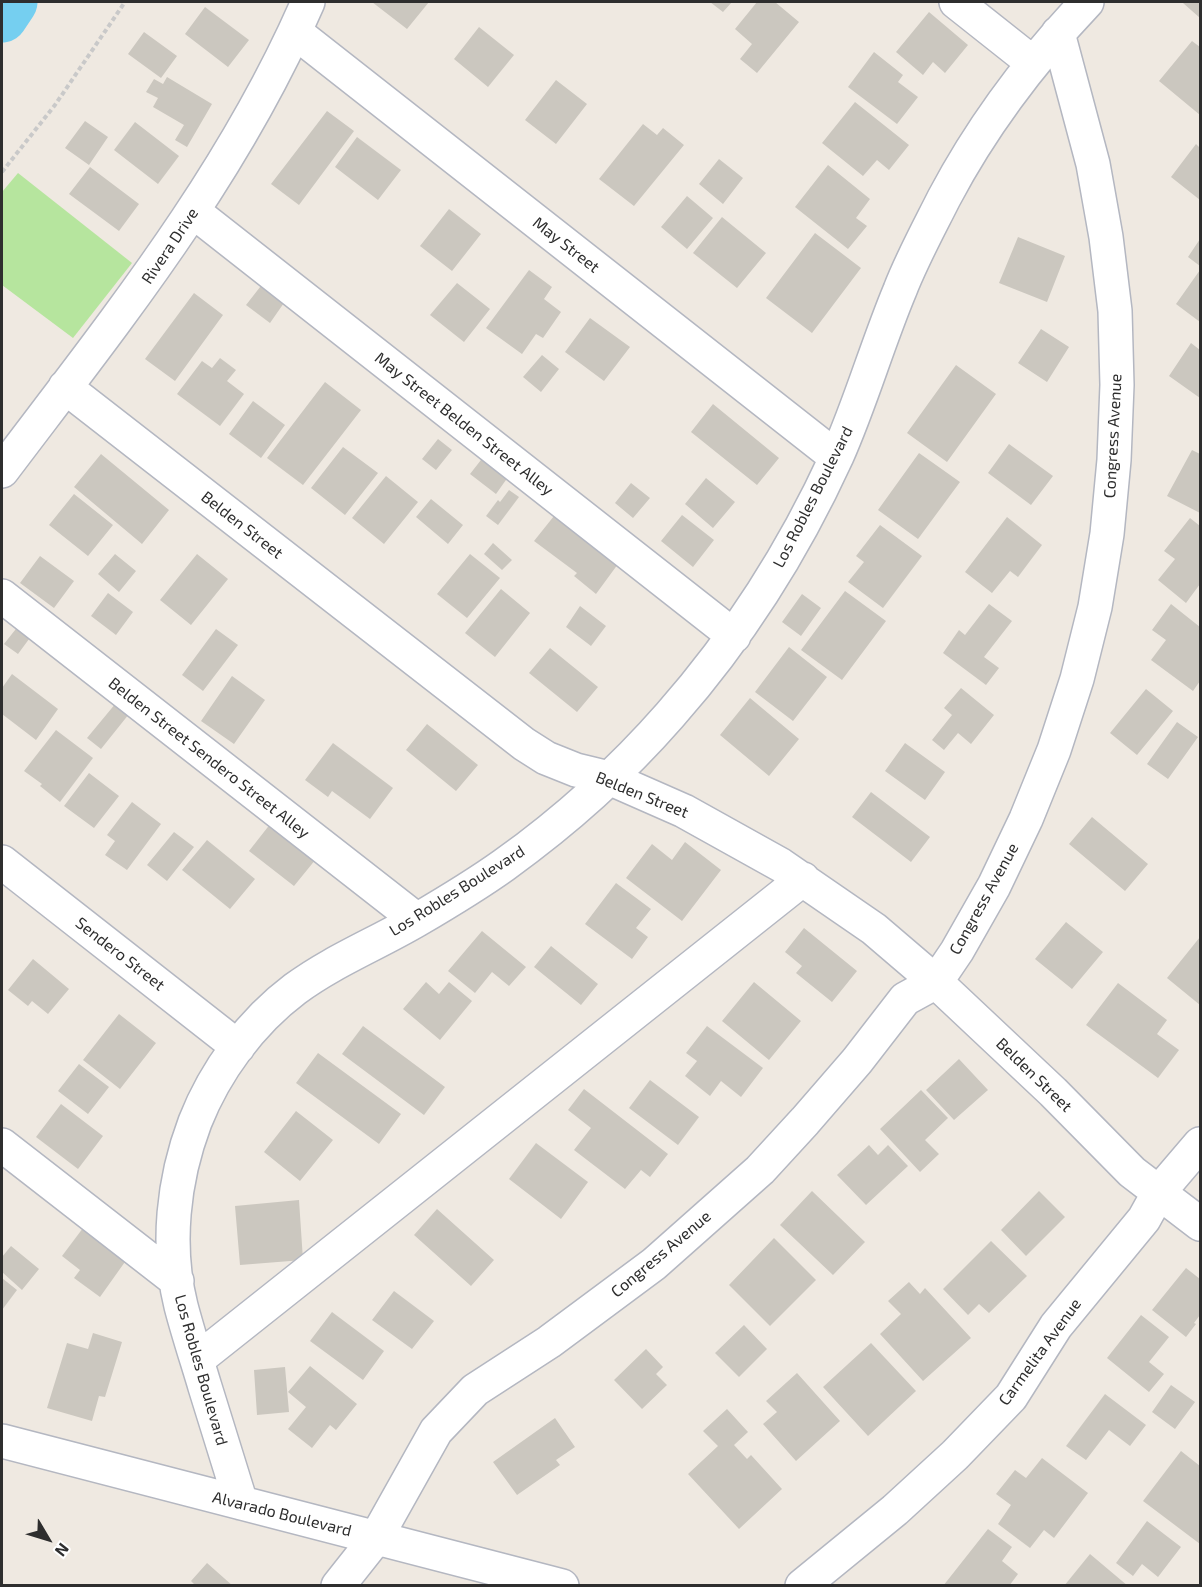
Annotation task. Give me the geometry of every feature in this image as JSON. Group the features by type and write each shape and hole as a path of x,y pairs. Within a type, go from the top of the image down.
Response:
{"street":[{"name":"Rivera Drive","path":"2,471 140,289 194,212 246,127 308,2"},
{"path":"956,2 1034,63"},
{"name":"Los Robles Boulevard","path":"241,1503 180,1304 173,1250 174,1206 182,1163 195,1122 210,1092 238,1047 260,1021 292,991 328,967 417,920 502,866 557,824 609,778 670,715 734,636 774,576 808,515 836,457 900,288 946,195 981,135 1034,63 1087,2"},
{"name":"May Street","path":"295,32 836,457"},
{"name":"Congress Avenue","path":"376,1538 436,1431 475,1390 549,1342 663,1256 759,1170 805,1121 905,999 936,982 957,951 994,886 1026,819 1054,750 1077,679 1095,607 1107,534 1114,460 1117,385 1114,311 1106,237 1093,164 1058,33"},
{"name":"May Street Belden Street Alley","path":"194,212 734,636"},
{"name":"Belden Street","path":"65,387 524,744 546,758 576,770 609,778 684,811 803,879 874,929 936,982 1053,1092 1132,1172 1200,1224"},
{"name":"Belden Street Sendero Street Alley","path":"2,596 417,920"},
{"name":"Sendero Street","path":"2,862 238,1047"},
{"path":"197,1360 803,879"},
{"name":"Carmelita Avenue","path":"801,1586 895,1510 955,1455 1011,1397 1056,1326 1144,1219 1160,1192 1200,1144"},
{"path":"2,1145 177,1281"},
{"name":"Alvarado Boulevard","path":"2,1441 562,1586"},
{"path":"338,1586 376,1538"}],"path":[{"path":"2,172 55,105 125,2"}],"green space":[{"path":"18,173 132,263 73,338 2,285 2,192"}],"building":[{"path":"372,2 429,2 407,29"},
{"path":"710,2 732,2 723,12"},
{"path":"757,2 775,2 799,22 757,73 740,59 752,44 735,29"},
{"path":"1200,2 1200,18 1183,3"},
{"path":"205,7 249,40 228,67 185,34"},
{"path":"929,12 968,45 945,73 933,62 923,75 896,52"},
{"path":"479,27 514,55 488,87 454,59"},
{"path":"144,32 177,56 161,78 128,54"},
{"path":"1192,41 1200,47 1200,115 1159,81"},
{"path":"874,52 903,75 898,82 918,97 897,124 848,87"},
{"path":"167,77 212,104 187,147 175,140 184,125 153,107 158,98 146,92 154,79 163,84"},
{"path":"556,80 587,104 556,144 525,120"},
{"path":"855,102 909,145 889,170 877,160 863,176 822,143"},
{"path":"327,111 354,131 299,205 271,184"},
{"path":"85,121 108,137 89,165 65,148"},
{"path":"135,122 179,156 158,184 114,150"},
{"path":"643,124 657,135 663,128 684,145 634,206 599,179"},
{"path":"357,137 401,170 378,200 335,167"},
{"path":"1196,144 1200,148 1200,200 1171,177"},
{"path":"719,159 743,178 723,204 699,184"},
{"path":"828,165 870,199 856,218 867,226 848,249 795,207"},
{"path":"90,167 139,204 119,231 69,194"},
{"path":"687,196 713,218 687,249 661,227"},
{"path":"449,209 481,234 452,271 420,246"},
{"path":"722,217 766,253 737,288 693,253"},
{"path":"815,233 861,268 812,333 766,298"},
{"path":"1018,237 1065,256 1047,302 999,283"},
{"path":"1200,239 1200,266 1188,257"},
{"path":"529,270 552,287 544,299 561,312 543,338 536,334 522,354 486,328"},
{"path":"1200,270 1200,322 1176,304"},
{"path":"264,282 286,300 270,323 246,305"},
{"path":"457,283 490,309 464,342 430,315"},
{"path":"194,293 223,315 175,381 145,359"},
{"path":"590,318 630,347 604,381 565,352"},
{"path":"1041,329 1069,347 1047,382 1018,363"},
{"path":"1191,343 1200,350 1200,398 1169,376"},
{"path":"542,355 559,369 541,392 523,377"},
{"path":"220,358 236,370 227,381 244,394 220,426 177,394 202,361 212,368"},
{"path":"956,365 996,394 947,462 907,433"},
{"path":"325,382 361,410 303,485 267,458"},
{"path":"253,401 285,425 261,458 229,434"},
{"path":"713,404 779,458 757,485 691,432"},
{"path":"438,439 452,450 436,470 422,459"},
{"path":"1009,444 1053,476 1031,505 988,473"},
{"path":"343,447 378,473 345,515 311,488"},
{"path":"1192,450 1200,454 1200,513 1167,496"},
{"path":"488,451 513,470 496,494 470,474"},
{"path":"919,453 960,482 918,539 878,510"},
{"path":"101,454 169,510 142,544 74,487"},
{"path":"386,476 418,502 384,544 352,518"},
{"path":"706,478 735,502 713,528 685,504"},
{"path":"631,483 650,498 633,518 615,503"},
{"path":"509,490 519,497 498,525 486,516"},
{"path":"74,494 113,525 88,556 49,525"},
{"path":"431,499 463,525 448,544 416,517"},
{"path":"682,515 714,540 693,567 661,541"},
{"path":"554,516 618,564 596,594 574,576 577,573 534,541"},
{"path":"1007,517 1042,545 1018,577 1010,571 992,593 965,572"},
{"path":"1190,518 1200,526 1200,584 1186,603 1158,580 1175,559 1164,551"},
{"path":"880,525 922,556 883,608 848,582 864,562 856,556"},
{"path":"493,543 512,560 502,570 484,554"},
{"path":"115,554 136,571 119,592 98,574"},
{"path":"197,554 228,579 191,625 160,600"},
{"path":"470,554 500,578 467,618 437,594"},
{"path":"40,556 74,581 54,608 20,583"},
{"path":"501,589 530,613 495,657 465,633"},
{"path":"845,591 886,621 842,680 801,650"},
{"path":"108,593 133,612 116,635 91,616"},
{"path":"802,594 821,608 801,636 782,622"},
{"path":"989,604 1012,621 984,657 999,668 986,685 943,653 959,630 965,635"},
{"path":"1171,604 1200,627 1200,681 1193,691 1151,660 1166,640 1152,630"},
{"path":"580,606 606,626 591,646 566,627"},
{"path":"19,625 32,635 18,654 4,644"},
{"path":"216,629 238,645 203,691 182,675"},
{"path":"789,647 827,677 793,721 755,692"},
{"path":"550,648 598,687 577,712 529,673"},
{"path":"12,674 58,709 36,740 2,714 2,688"},
{"path":"232,676 265,700 234,744 201,721"},
{"path":"961,688 994,715 971,744 958,733 944,750 932,740 952,715 944,708"},
{"path":"1146,689 1173,711 1137,755 1110,733"},
{"path":"750,698 799,739 769,776 720,735"},
{"path":"116,703 129,714 101,749 87,738"},
{"path":"1177,722 1198,737 1168,779 1147,764"},
{"path":"427,724 478,765 456,791 406,750"},
{"path":"56,730 93,758 60,802 40,786 42,784 24,771"},
{"path":"333,743 393,788 370,819 332,791 328,797 305,780"},
{"path":"905,743 945,772 925,800 885,771"},
{"path":"89,773 119,796 94,828 64,806"},
{"path":"871,792 930,837 911,862 852,817"},
{"path":"132,802 161,824 127,870 105,855 115,841 107,835"},
{"path":"1092,817 1148,864 1125,891 1069,844"},
{"path":"271,823 316,859 294,886 249,851"},
{"path":"174,832 194,847 167,881 147,865"},
{"path":"207,840 255,879 230,909 182,870"},
{"path":"685,842 721,870 682,921 626,878 652,844 672,860"},
{"path":"616,883 651,909 636,928 648,937 632,959 585,924"},
{"path":"1066,922 1103,952 1072,989 1035,959"},
{"path":"804,928 857,971 832,1002 796,973 802,966 785,952"},
{"path":"482,931 526,967 509,986 492,972 475,993 448,971"},
{"path":"1200,937 1200,1005 1167,978"},
{"path":"551,946 598,984 581,1005 534,967"},
{"path":"33,959 69,989 48,1014 32,1001 28,1006 8,990"},
{"path":"426,982 439,994 449,982 472,1001 440,1040 403,1009"},
{"path":"754,982 801,1021 769,1060 722,1021"},
{"path":"1118,983 1167,1020 1157,1034 1179,1050 1158,1078 1086,1025"},
{"path":"119,1014 156,1043 120,1089 83,1060"},
{"path":"363,1026 445,1087 424,1115 342,1054"},
{"path":"707,1026 763,1068 741,1097 721,1081 710,1096 685,1076 697,1061 686,1053"},
{"path":"318,1053 401,1114 379,1144 296,1083"},
{"path":"959,1059 988,1090 954,1120 926,1090"},
{"path":"79,1064 109,1087 88,1114 58,1091"},
{"path":"650,1080 699,1117 678,1145 629,1108"},
{"path":"584,1089 668,1154 650,1177 641,1170 625,1189 574,1150 591,1128 568,1110"},
{"path":"921,1090 948,1118 925,1140 939,1154 920,1172 880,1129"},
{"path":"61,1104 103,1136 78,1169 36,1137"},
{"path":"296,1111 333,1140 300,1181 264,1152"},
{"path":"536,1143 588,1182 561,1219 509,1179"},
{"path":"869,1145 878,1155 888,1145 908,1166 866,1205 837,1175"},
{"path":"812,1191 865,1242 833,1275 780,1225"},
{"path":"1039,1191 1065,1217 1026,1256 1001,1230"},
{"path":"299,1200 303,1260 240,1265 235,1206"},
{"path":"437,1209 494,1260 471,1286 414,1235"},
{"path":"89,1220 132,1252 100,1297 74,1278 80,1270 62,1256"},
{"path":"774,1238 816,1280 770,1326 729,1285"},
{"path":"991,1241 1027,1276 989,1313 979,1304 968,1315 943,1289"},
{"path":"11,1246 39,1269 22,1290 2,1272 2,1257"},
{"path":"1186,1268 1200,1279 1200,1315 1186,1337 1152,1310"},
{"path":"2,1278 17,1290 2,1310"},
{"path":"909,1282 920,1294 925,1288 971,1338 923,1381 880,1334 901,1314 888,1301"},
{"path":"394,1291 434,1321 412,1349 372,1320"},
{"path":"332,1312 384,1351 363,1380 310,1341"},
{"path":"1141,1315 1169,1337 1149,1362 1164,1374 1149,1392 1107,1358"},
{"path":"744,1325 767,1349 739,1377 715,1353"},
{"path":"93,1333 122,1342 105,1397 99,1396 92,1421 47,1408 67,1343 88,1349"},
{"path":"871,1343 916,1391 868,1436 823,1387"},
{"path":"646,1349 663,1367 656,1374 667,1385 642,1409 614,1380"},
{"path":"310,1366 357,1404 336,1430 330,1425 312,1448 288,1429 306,1407 288,1392"},
{"path":"285,1367 289,1412 257,1415 254,1370"},
{"path":"797,1373 840,1421 796,1461 763,1424 777,1412 766,1401"},
{"path":"1171,1385 1195,1402 1175,1429 1152,1412"},
{"path":"1105,1394 1146,1425 1130,1446 1109,1430 1086,1460 1066,1446"},
{"path":"727,1409 748,1432 734,1445 747,1459 751,1455 782,1489 739,1529 688,1474 718,1446 703,1431"},
{"path":"555,1418 575,1447 556,1460 560,1465 517,1495 493,1462"},
{"path":"1181,1451 1200,1466 1200,1544 1143,1501"},
{"path":"1042,1458 1088,1493 1054,1538 1044,1530 1030,1548 998,1524 1011,1505 996,1494 1015,1470 1026,1478"},
{"path":"1147,1521 1181,1547 1158,1577 1142,1564 1133,1576 1116,1563"},
{"path":"988,1529 1012,1547 1002,1561 1018,1574 1009,1586 943,1586"},
{"path":"1090,1554 1128,1586 1064,1586"},
{"path":"207,1563 233,1586 196,1586 191,1581"}],"waterway":[{"path":"2,17 12,2"}]}
